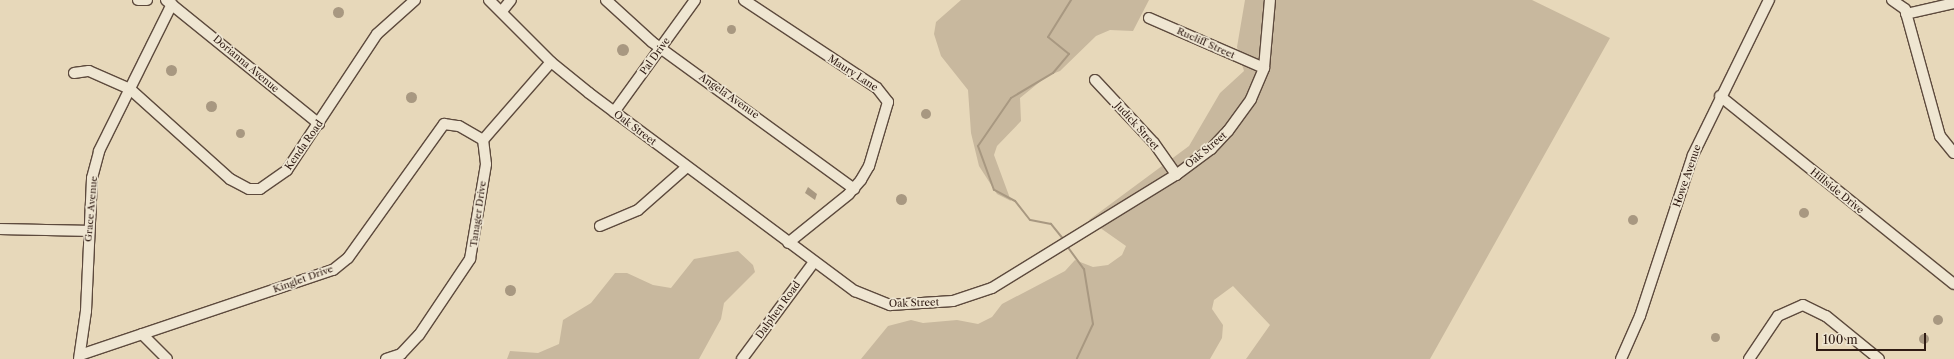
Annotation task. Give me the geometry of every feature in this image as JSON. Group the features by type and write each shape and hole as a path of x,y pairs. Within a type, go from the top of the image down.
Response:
{"street":[{"path":"138,0 147,0"},
{"name":"Kenda Road","path":"74,73 89,71 130,89 230,179 248,189 265,187 280,177 319,124 378,34 415,0"},
{"name":"Oak Street","path":"489,0 502,11 551,62 686,167 814,262 874,301 890,305 928,304 972,297 1065,243 1176,175 1228,131 1250,99 1264,68 1270,0"},
{"path":"502,11 511,0"},
{"name":"Angela Avenue","path":"606,0 660,48 762,118 854,189"},
{"name":"Pal Drive","path":"614,112 695,0"},
{"name":"Maury Lane","path":"744,0 877,88 887,99 888,106 869,166 854,189 788,243"},
{"name":"Howe Avenue","path":"1621,359 1640,316 1693,155 1720,96 1769,0"},
{"path":"1892,0 1906,14 1940,136 1954,153"},
{"name":"Dorianna Avenue","path":"169,2 319,124"},
{"name":"Grace Avenue","path":"80,357 86,311 88,231 92,178 99,151 130,89 169,2"},
{"path":"1906,14 1954,3"},
{"name":"Rucliff Street","path":"1149,18 1264,68"},
{"path":"484,140 551,62"},
{"name":"Judick Street","path":"1095,80 1150,138 1176,175"},
{"name":"Hillside Drive","path":"1720,96 1954,284"},
{"name":"Kinglet Drive","path":"80,357 142,334 333,270 348,258 444,124 459,126 484,140"},
{"name":"Tanager Drive","path":"386,359 400,354 418,335 470,259 486,164 484,140"},
{"path":"600,226 638,210 686,167"},
{"path":"0,229 88,231"},
{"name":"Dalphen Road","path":"742,359 814,262"},
{"path":"1749,359 1778,316 1803,305 1820,311 1879,359"},
{"path":"142,334 167,359"}],"shaded area":[{"path":"961,0 1149,0 1133,31 1110,30 1096,36 1060,71 1047,76 1020,98 1021,121 997,146 994,155 1011,201 997,194 979,166 971,133 968,90 941,56 934,34 936,22"},
{"path":"1245,0 1532,0 1610,38 1430,359 1246,359 1270,325 1233,286 1214,300 1212,309 1223,325 1222,338 1210,359 861,359 888,326 911,320 923,323 957,320 978,324 992,317 1002,304 1065,271 1075,260 1093,267 1108,265 1122,255 1126,246 1089,220 1189,146 1220,93 1244,71 1237,47"},
{"path":"338,6 342,8 344,12 342,16 338,18 334,16 332,12 334,8"},
{"path":"729,25 733,25 735,29 733,33 729,33 727,31 727,27"},
{"path":"623,44 627,46 629,50 627,54 623,56 619,54 617,50 619,46"},
{"path":"169,65 173,65 175,66 175,74 169,75 166,72 166,68"},
{"path":"409,92 413,92 415,93 415,101 409,102 406,99 406,95"},
{"path":"209,101 213,101 215,102 215,110 209,111 206,108 206,104"},
{"path":"926,109 931,114 926,119 921,114"},
{"path":"240,128 245,133 240,138 235,133"},
{"path":"808,187 817,194 815,200 805,193"},
{"path":"899,194 903,194 905,195 905,203 899,204 896,201 896,197"},
{"path":"1804,208 1809,213 1804,218 1799,213"},
{"path":"1631,215 1635,215 1637,216 1637,224 1631,225 1628,222 1628,218"},
{"path":"738,251 753,265 755,272 724,303 721,319 699,359 507,359 510,351 538,353 559,344 563,320 591,303 615,273 627,273 653,285 671,288 694,259"},
{"path":"508,285 512,285 514,286 514,294 508,295 505,292 505,288"},
{"path":"1936,315 1940,315 1942,316 1942,324 1936,325 1933,322 1933,318"},
{"path":"1715,332 1720,337 1715,342 1710,337"},
{"path":"1922,334 1926,334 1928,335 1928,343 1922,344 1919,341 1919,337"}],"waterway":[{"path":"1064,240 1051,224 1030,220 1015,201 994,190 978,146 1011,98 1053,73 1069,54 1048,37 1071,0"},
{"path":"1067,246 1084,269 1093,324 1077,359"}]}
